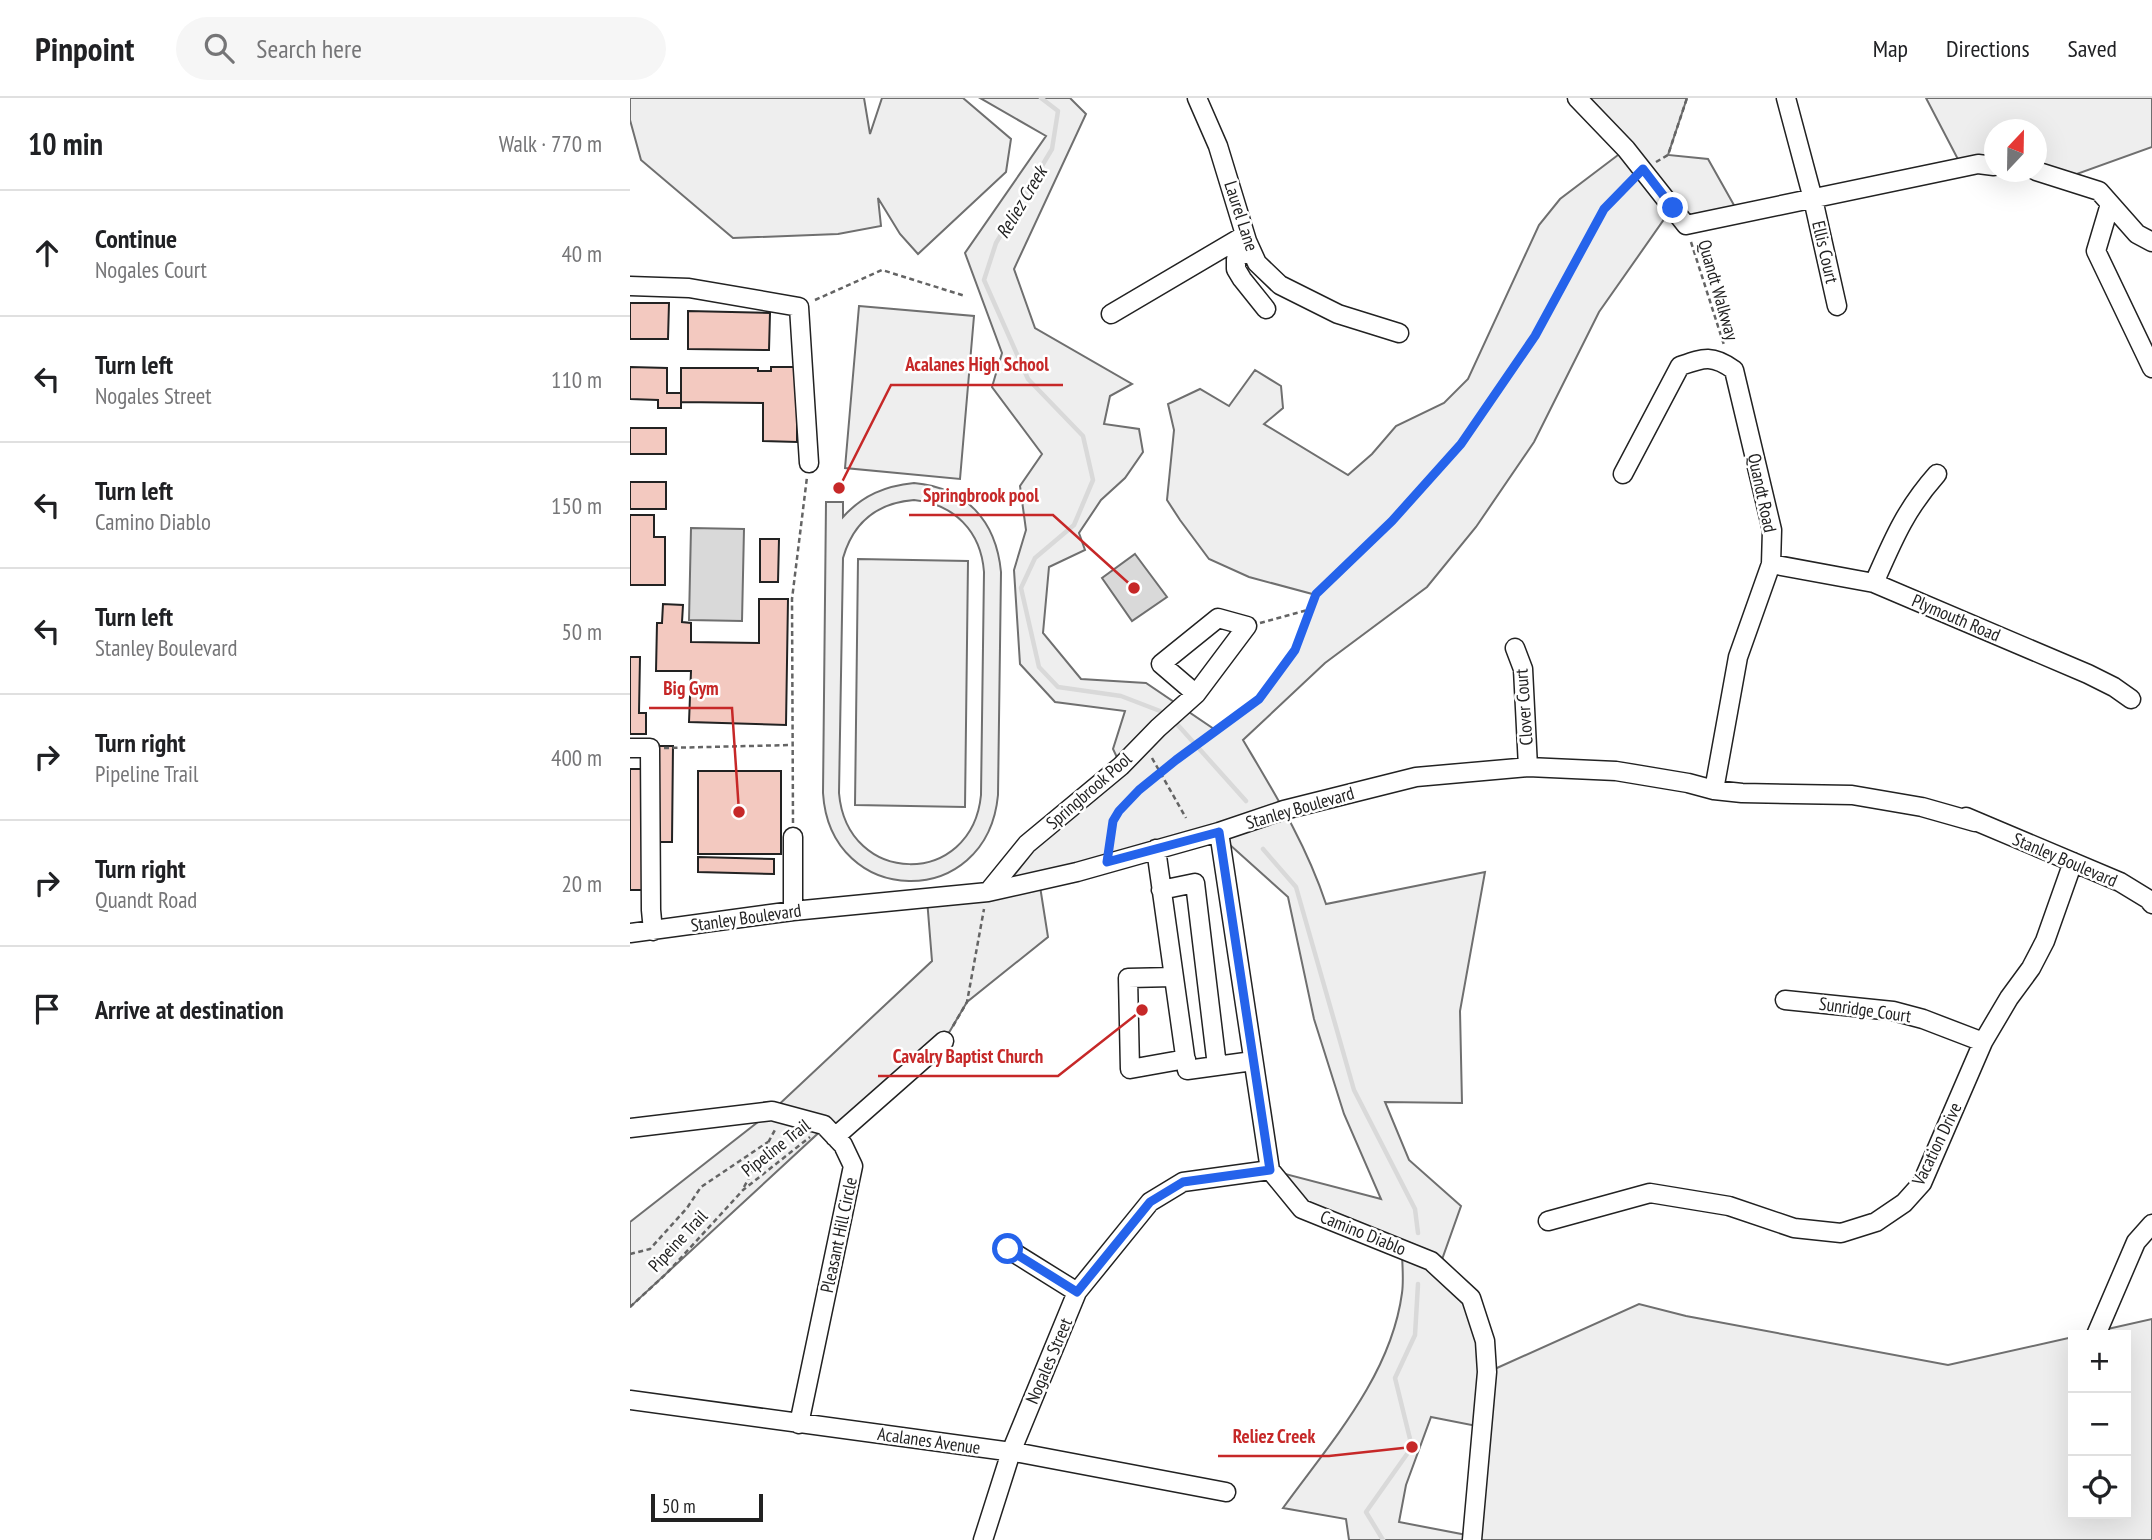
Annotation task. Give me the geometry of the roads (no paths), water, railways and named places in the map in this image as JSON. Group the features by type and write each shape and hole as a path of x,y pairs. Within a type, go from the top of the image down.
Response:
{"street":[{"name":"Laurel Lane","path":"1196,98 1218,146 1247,242 1257,263 1280,285 1338,314 1399,333"},
{"path":"1577,98 1643,169 1686,225 1978,163 1984,164"},
{"name":"Ellis Court","path":"1786,98 1813,199 1837,306"},
{"path":"2047,174 2099,191 2137,234 2152,242"},
{"path":"2110,204 2096,251 2152,368"},
{"path":"1247,242 1236,259 1236,269 1266,309"},
{"path":"1111,314 1247,242"},
{"path":"630,286 689,288 799,307 809,463"},
{"name":"Quandt Road","path":"1622,474 1680,366 1704,357 1734,370 1772,530 1771,564 1738,657 1713,790"},
{"path":"1874,583 1901,523 1917,496 1937,474"},
{"name":"Plymouth Road","path":"1771,564 1874,583 2088,674 2131,699"},
{"name":"Springbrook Pool","path":"988,892 1027,844 1121,766 1196,694 1247,626 1218,618 1161,664 1196,694"},
{"name":"Clover Court","path":"1515,648 1524,669 1528,767"},
{"path":"630,748 650,748 653,930"},
{"name":"Stanley Boulevard","path":"630,933 793,911 988,892 1077,872 1219,832 1284,810 1416,777 1528,767 1616,771 1742,793 1852,795 1867,792 1922,799 2120,882 2152,904"},
{"path":"1219,832 1270,1170"},
{"path":"793,837 793,911"},
{"path":"1156,849 1188,1070 1253,1060"},
{"name":"Vacation Drive","path":"1548,1221 1650,1193 1729,1206 1794,1228 1841,1233 1876,1222 1904,1203 1922,1183 1983,1042 2009,998 2031,968 2045,941 2073,862"},
{"path":"1161,890 1195,883 1217,1066"},
{"path":"1174,977 1128,978 1130,1069 1186,1059"},
{"name":"Sunridge Court","path":"1785,1000 1892,1011 1923,1019 1983,1042"},
{"path":"630,1128 772,1111 830,1131 944,1041"},
{"name":"Pleasant Hill Circle","path":"799,1424 853,1166 843,1145 830,1131"},
{"name":"Nogales Street","path":"983,1540 1011,1452 1077,1292 1150,1202 1183,1182 1270,1170"},
{"name":"Camino Diablo","path":"1270,1170 1302,1209 1431,1261 1472,1298 1485,1341 1487,1372 1472,1540"},
{"path":"2098,1330 2136,1242 2152,1224"},
{"path":"1008,1249 1077,1292"},
{"name":"Acalanes Avenue","path":"630,1400 1011,1452 1226,1492"}],"waterway":[{"name":"Reliez Creek","path":"1041,98 1058,111 1052,149 996,243 984,280 1028,379 1083,436 1093,480 1074,525 1035,558 1021,588 1039,667 1058,687 1121,696 1160,711"},
{"name":"Reliez Creek","path":"1177,724 1246,801"},
{"name":"Reliez Creek","path":"1263,849 1296,887 1354,1090 1415,1209 1418,1233"},
{"name":"Reliez Creek","path":"1383,1540 1366,1512 1412,1447 1395,1378 1415,1335 1418,1284"}],"place":[{"name":"Acalanes High School","path":"839,488"},
{"name":"Springbrook pool","path":"1134,588"},
{"name":"Big Gym","path":"739,812"},
{"name":"Cavalry Baptist Church","path":"1142,1010"},
{"name":"Reliez Creek","path":"1412,1447"}]}
